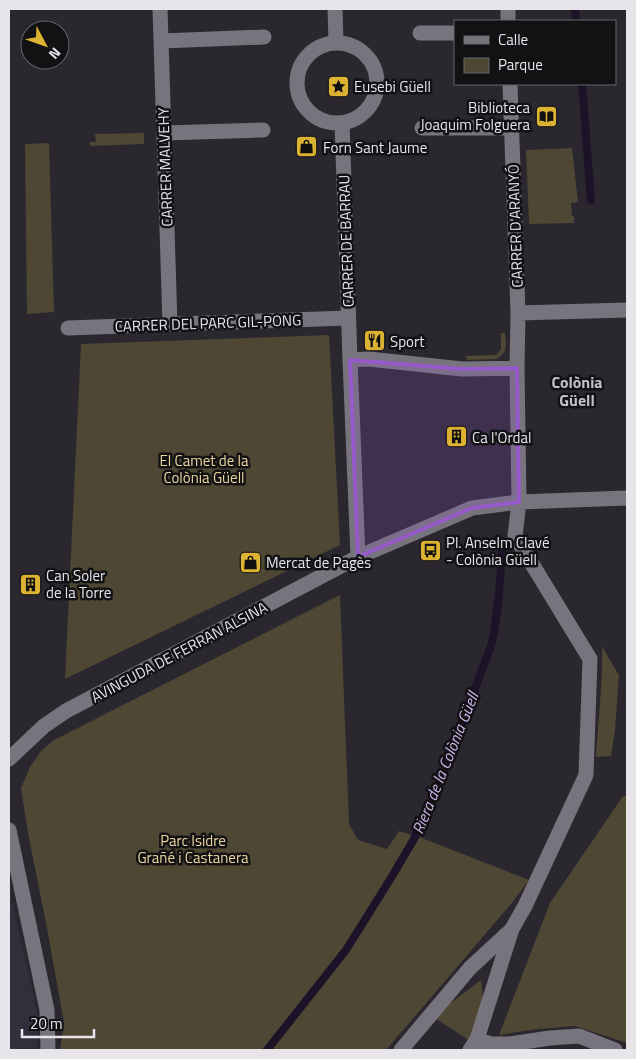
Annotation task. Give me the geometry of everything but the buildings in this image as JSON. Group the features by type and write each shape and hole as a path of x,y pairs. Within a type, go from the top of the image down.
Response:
{"street":[{"name":"CARRER MALVEHY","path":"160,9 170,324"},
{"path":"335,9 336,42"},
{"path":"420,33 454,33"},
{"path":"161,41 264,37"},
{"path":"336,42 350,44 362,50 371,60 377,73 378,87 374,100 366,111 355,119 342,123 316,118 300,98 297,86 298,73 303,61 312,51 323,44 336,42"},
{"name":"CARRER D'ARANYÓ","path":"510,85 518,313 519,502 515,536 590,659 586,775 525,906 512,929"},
{"name":"CARRER DE BARRAU","path":"342,123 358,557"},
{"path":"422,128 512,128"},
{"path":"164,133 263,130"},
{"path":"518,313 627,310"},
{"name":"CARRER DEL PARC GIL-PONG","path":"68,328 348,318"},
{"path":"350,360 369,360 462,369 517,368"},
{"name":"AVINGUDA DE FERRAN ALSINA","path":"9,758 44,726 66,711 358,557 472,508 519,502 627,498"},
{"path":"9,830 47,1010 48,1050"},
{"path":"512,929 474,1045 578,1036 615,1050"},
{"path":"401,1050 470,968 512,929"}],"highlighted area":[{"path":"350,360 462,369 517,368 519,502 472,508 358,557"}],"shaded area":[{"path":"9,889 40,1024 36,1050 9,1050"}],"green space":[{"path":"144,133 144,144 90,146 90,142 96,142 95,134"},
{"path":"49,143 54,312 27,314 25,144"},
{"path":"572,148 578,202 571,203 574,223 529,224 526,150"},
{"path":"501,333 505,333 506,345 500,357 496,359 467,360 466,356 496,355 501,349"},
{"name":"El Camet de la Colònia Güell","path":"329,335 340,545 65,679 81,344"},
{"name":"Parc Isidre Grañé i Castanera","path":"340,595 349,824 358,840 387,849 399,831 422,838 529,880 511,904 386,1050 60,1050 64,1023 21,788 30,767 41,751 54,740"},
{"path":"602,646 619,674 611,756 596,757 601,688"},
{"path":"623,796 627,796 627,1043 575,1026 499,1035 550,903"},
{"path":"481,980 483,999 470,1041 435,1018 440,1011"}],"waterway":[{"name":"Riera de la Colònia Güell","path":"575,9 576,20"},
{"name":"Riera de la Colònia Güell","path":"582,85 591,200"},
{"name":"Riera de la Colònia Güell","path":"267,1050 346,950 414,839 435,794 491,646 497,611 502,552"}],"place":[{"name":"Eusebi Güell","path":"338,86"},
{"name":"Biblioteca Joaquim Folguera","path":"546,116"},
{"name":"Forn Sant Jaume","path":"307,147"},
{"name":"Sport","path":"374,341"},
{"name":"Ca l'Ordal","path":"456,437"},
{"name":"Pl. Anselm Clavé - Colònia Güell","path":"430,551"},
{"name":"Mercat de Pagès","path":"250,562"},
{"name":"Can Soler de la Torre","path":"30,584"}],"district":[{"name":"Colònia Güell","path":"577,391"}]}
